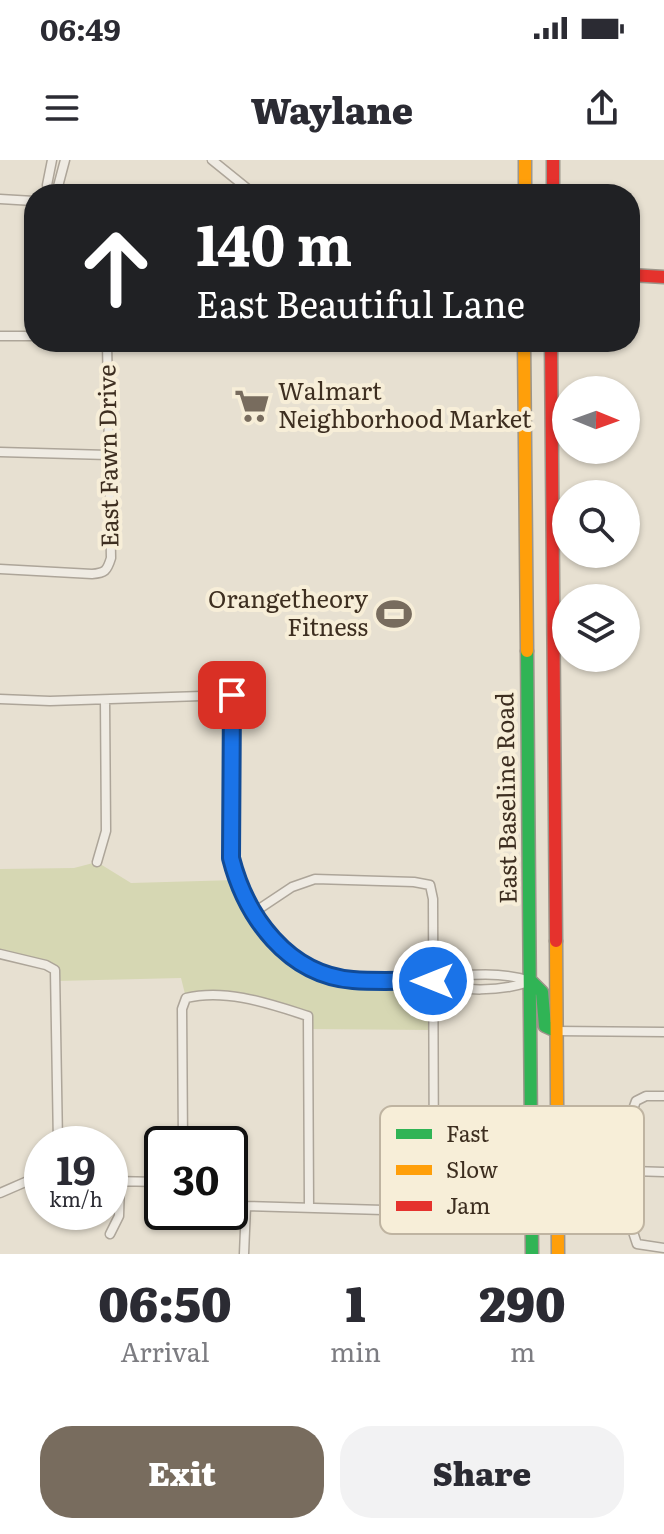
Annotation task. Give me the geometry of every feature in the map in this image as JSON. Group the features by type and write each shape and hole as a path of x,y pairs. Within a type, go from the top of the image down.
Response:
{"main road":[{"path":"525,160 525,184"},
{"path":"553,160 553,184"},
{"path":"640,276 664,277"},
{"name":"East Baseline Road","path":"524,352 531,1106"},
{"name":"East Baseline Road","path":"551,352 557,1106"},
{"path":"526,571 553,571"},
{"path":"529,773 554,774"},
{"path":"556,951 545,970 531,981 542,992 545,1026 556,1031"},
{"path":"531,1057 539,1043 556,1031"},
{"name":"East Baseline Road","path":"532,1234 532,1254"},
{"name":"East Baseline Road","path":"558,1234 558,1254"}],"street":[{"path":"47,184 52,160"},
{"path":"59,184 65,160"},
{"path":"212,160 242,184"},
{"path":"0,199 24,200"},
{"path":"0,336 24,336"},
{"name":"East Fawn Drive","path":"0,569 92,574 108,570 111,558 107,352"},
{"path":"0,452 108,455"},
{"path":"0,699 105,700 232,695 231,858 236,880 253,913 265,932 283,950 320,973 352,980 433,981 449,988 512,988 531,981"},
{"path":"97,862 106,831 105,700"},
{"path":"253,913 292,887 315,879 430,885 433,899 434,1106"},
{"path":"0,954 55,970 58,1126"},
{"path":"183,1126 182,1009 186,998 239,997 308,1016 309,1206"},
{"path":"556,1031 664,1032"},
{"path":"634,1106 636,1101 646,1096 664,1096"},
{"path":"644,1171 664,1172"},
{"path":"0,1193 24,1183"},
{"path":"248,1206 380,1209"},
{"path":"110,1234 112,1230"},
{"path":"244,1254 245,1230"},
{"path":"634,1234 637,1244 664,1248"}],"green space":[{"path":"97,862 131,883 236,880 253,913 283,950 335,977 433,981 433,1030 308,1029 308,1016 239,997 186,998 181,978 57,981 55,970 0,954 0,869 74,868"}],"traffic: fast":[{"path":"527,651 531,1106"},
{"path":"531,981 542,992 545,1026 556,1031"},
{"path":"532,1234 532,1254"}],"traffic: slow":[{"path":"525,160 525,184"},
{"path":"524,352 527,651"},
{"path":"556,941 557,1106"},
{"path":"558,1234 558,1254"}],"traffic: jam":[{"path":"553,160 553,184"},
{"path":"640,276 664,277"},
{"path":"551,352 556,941"}],"place":[{"name":"Walmart Neighborhood Market","path":"252,406"},
{"name":"Orangetheory Fitness","path":"394,614"}],"route":[{"path":"232,695 231,858 236,880 265,932 283,950 320,973 352,980 433,981"}]}
